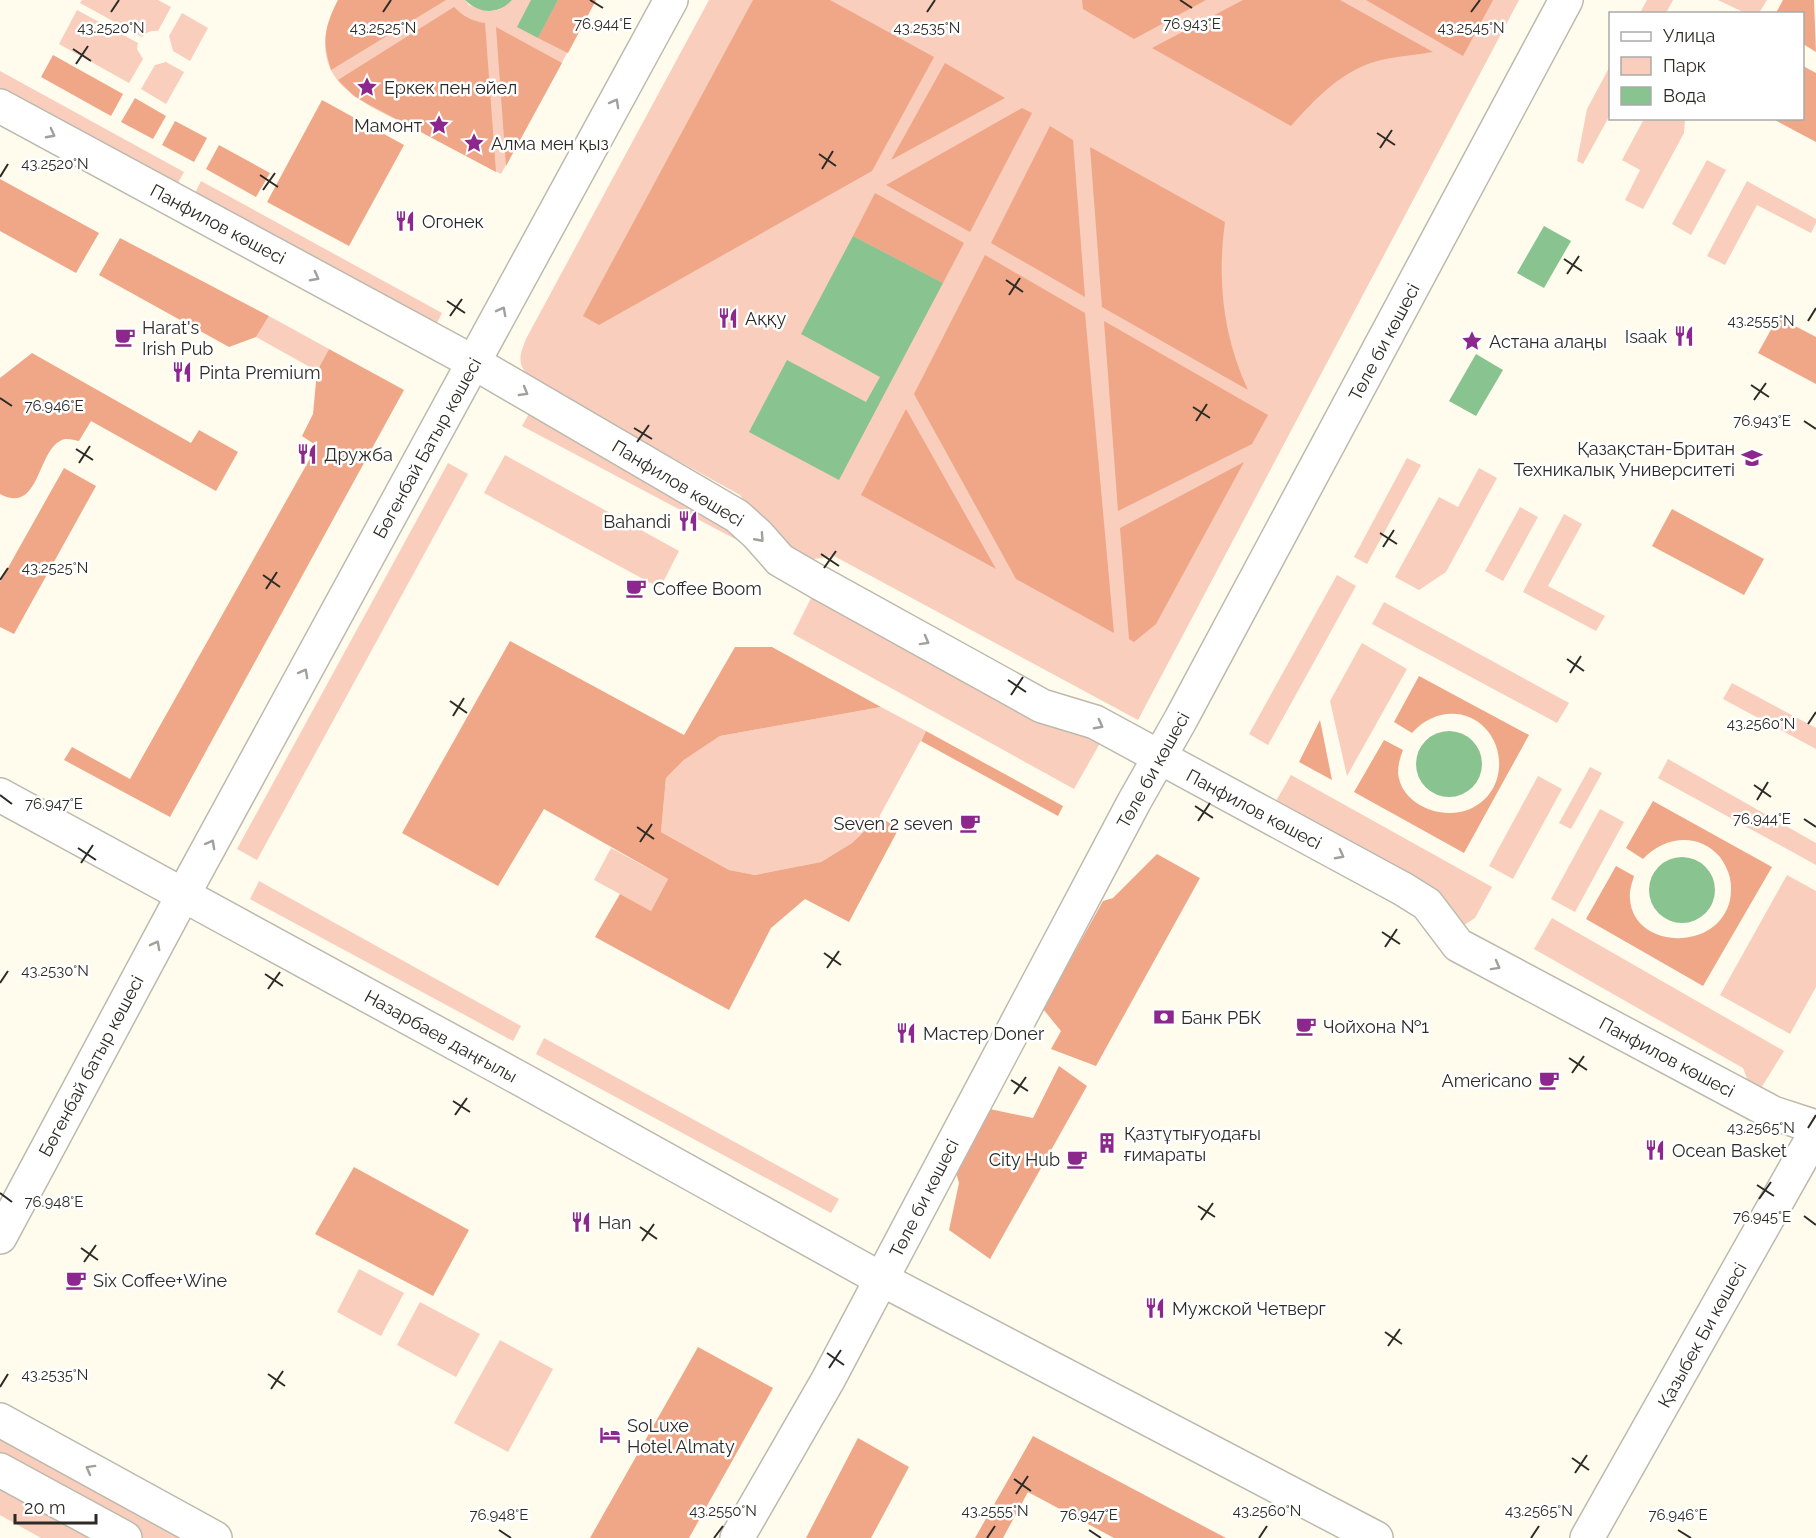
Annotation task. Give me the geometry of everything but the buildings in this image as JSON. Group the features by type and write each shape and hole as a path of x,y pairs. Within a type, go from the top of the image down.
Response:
{"street":[{"name":"Бөгенбай Батыр көшесі","path":"183,895 671,0"},
{"name":"Төле би көшесі","path":"737,1538 828,1380 962,1124 1287,524 1566,0"},
{"name":"Панфилов көшесі","path":"0,106 473,362 737,516 780,560 818,582 1042,706 1091,720 1403,889 1427,904 1458,945 1773,1113 1816,1130"},
{"name":"Назарбаев даңғылы","path":"0,795 882,1279 1376,1538"},
{"name":"Бөгенбай батыр көшесі","path":"0,1237 183,895"},
{"name":"Қазыбек Би көшесі","path":"1587,1538 1816,1130"},
{"path":"0,1420 215,1538"},
{"path":"0,1470 125,1538"}],"green space":[{"path":"82,0 158,0 171,7 158,31 149,32 142,37 80,3"},
{"path":"338,0 465,0 469,5 488,11 498,10 512,0 596,0 501,174 370,106 337,80 327,61 325,43 328,26"},
{"path":"709,0 1519,0 1138,720 834,556 800,561 776,548 740,495 543,386 524,371 520,360 527,337"},
{"path":"1647,0 1673,0 1667,12 1641,12"},
{"path":"1718,0 1767,0 1760,12 1743,12"},
{"path":"77,10 138,43 137,49 143,59 129,83 59,44"},
{"path":"182,13 208,28 190,61 173,51 169,36"},
{"path":"166,62 184,72 166,104 141,89 155,65"},
{"path":"1609,68 1609,117 1583,164 1577,161 1587,109"},
{"path":"0,71 184,172 175,188 0,94"},
{"path":"1643,120 1685,120 1684,133 1643,209 1625,200 1640,170 1622,160"},
{"path":"1707,160 1726,170 1691,235 1672,224"},
{"path":"201,181 442,313 434,329 192,199"},
{"path":"1747,181 1816,219 1816,223 1811,233 1757,205 1725,265 1707,256"},
{"path":"269,316 329,349 317,371 256,337"},
{"path":"530,412 741,528 752,548 522,426"},
{"path":"505,455 679,551 660,588 484,493"},
{"path":"1407,458 1421,465 1367,564 1354,557"},
{"path":"448,463 468,474 257,860 237,849"},
{"path":"1479,468 1497,478 1446,572 1419,590 1395,577 1439,497 1458,507"},
{"path":"1520,507 1538,517 1503,581 1485,571"},
{"path":"1564,514 1582,524 1548,586 1605,616 1596,631 1523,592"},
{"path":"1337,575 1356,586 1268,745 1249,734"},
{"path":"816,588 1103,738 1074,789 793,634"},
{"path":"1384,602 1569,703 1557,723 1372,624"},
{"path":"1362,643 1407,669 1347,776 1330,701"},
{"path":"1732,683 1816,728 1816,749 1723,699"},
{"path":"881,707 926,731 879,817 852,843 821,862 755,875 729,870 661,832 666,778 684,760 720,736"},
{"path":"1668,759 1816,843 1816,865 1658,778"},
{"path":"1590,767 1602,773 1571,829 1559,823"},
{"path":"1291,775 1492,887 1475,918 1464,925 1434,889 1276,801"},
{"path":"1538,776 1562,789 1513,879 1489,866"},
{"path":"1600,809 1624,822 1575,912 1551,899"},
{"path":"611,848 668,879 651,911 594,880"},
{"path":"1787,875 1816,891 1816,987 1790,1034 1720,995"},
{"path":"259,881 521,1026 513,1041 250,899"},
{"path":"1552,918 1784,1051 1761,1088 1748,1081 1743,1068 1534,949"},
{"path":"544,1038 839,1199 831,1213 536,1054"},
{"path":"359,1269 404,1293 381,1336 337,1312"},
{"path":"420,1302 480,1334 456,1377 397,1345"},
{"path":"500,1340 553,1369 508,1452 454,1423"},
{"path":"0,1420 215,1538 125,1538 0,1470"},
{"path":"0,1486 98,1538 41,1538 0,1515"}],"shaded area":[{"path":"338,0 446,0 331,70 326,50 326,34"},
{"path":"558,0 596,0 568,53 538,38"},
{"path":"753,0 830,0 934,57 872,171 599,325 583,316"},
{"path":"1082,0 1206,0 1134,39 1083,9"},
{"path":"1243,0 1340,0 1433,52 1394,57 1354,70 1320,95 1291,126 1152,48"},
{"path":"1366,0 1493,0 1463,56"},
{"path":"1783,0 1814,0 1816,52 1804,45 1804,12 1777,12"},
{"path":"454,7 468,18 485,23 496,172 366,103 354,96 338,80"},
{"path":"496,27 562,63 506,166"},
{"path":"53,55 123,94 111,116 41,77"},
{"path":"945,63 1005,98 891,160"},
{"path":"1804,67 1816,73 1816,142 1775,120 1804,120"},
{"path":"135,98 166,116 153,139 121,122"},
{"path":"322,100 404,145 349,246 267,202"},
{"path":"1022,108 1032,113 970,232 886,185"},
{"path":"175,121 207,138 194,162 162,145"},
{"path":"1050,126 1073,140 1085,297 991,243"},
{"path":"219,145 270,173 256,197 206,169"},
{"path":"1090,147 1225,222 1222,266 1224,308 1233,349 1248,390 1102,307"},
{"path":"0,179 99,233 76,273 0,231"},
{"path":"875,193 964,243 943,283 853,236"},
{"path":"120,238 269,316 256,337 229,347 99,275"},
{"path":"985,255 1085,313 1114,633 1016,579 914,394"},
{"path":"1778,317 1816,337 1816,384 1758,353"},
{"path":"1104,321 1268,415 1252,444 1118,511"},
{"path":"329,349 404,390 170,817 64,760 72,747 130,779 317,446 302,436 313,414 317,371"},
{"path":"32,353 191,443 199,430 238,452 216,491 91,421 79,441 65,439 52,448 30,490 23,496 13,498 0,494 0,378"},
{"path":"906,409 996,569 861,495"},
{"path":"1244,462 1156,624 1134,642 1129,639 1120,528"},
{"path":"64,468 96,486 14,634 0,627 0,582"},
{"path":"1672,509 1764,559 1744,595 1652,546"},
{"path":"510,641 684,735 735,647 772,647 881,707 720,736 684,760 666,778 661,832 729,870 755,875 821,862 852,843 879,817 899,828 849,922 805,899 771,928 729,1010 595,937 620,894 651,911 668,879 544,809 498,886 402,833"},
{"path":"1419,676 1529,735 1464,853 1354,792 1384,740 1403,750 1398,770 1401,784 1415,802 1425,808 1447,813 1459,812 1470,809 1490,794 1495,784 1499,760 1492,738 1477,721 1467,716 1448,714 1428,720 1412,733 1394,722"},
{"path":"1320,720 1332,780 1299,762"},
{"path":"926,731 1063,806 1058,816 921,741"},
{"path":"1653,801 1772,867 1703,986 1586,919 1616,866 1634,876 1630,899 1635,916 1645,928 1660,935 1677,938 1694,936 1710,929 1722,917 1730,900 1731,883 1723,862 1712,849 1692,841 1682,840 1661,845 1643,859 1626,848"},
{"path":"1157,854 1200,878 1096,1066 1051,1049 1061,1031 1043,1009 1103,901 1113,898"},
{"path":"1059,1066 1087,1086 990,1259 949,1230 959,1183 953,1162 985,1108 1033,1118"},
{"path":"354,1167 469,1230 433,1296 315,1234"},
{"path":"698,1347 773,1388 689,1538 590,1538"},
{"path":"1033,1436 1226,1538 1114,1538 1028,1492 1003,1538 975,1538"},
{"path":"858,1438 909,1467 871,1538 806,1538"}],"water":[{"path":"465,0 512,0 501,8 488,11 476,8"},
{"path":"531,0 558,0 538,38 517,27"},
{"path":"1544,226 1571,241 1544,288 1517,273"},
{"path":"853,236 943,283 839,480 749,432 787,360 866,402 880,377 801,334"},
{"path":"1476,354 1503,370 1476,416 1449,401"},
{"path":"1449,731 1462,734 1472,741 1479,751 1482,764 1479,777 1472,787 1462,794 1449,797 1436,794 1426,787 1419,777 1416,764 1419,751 1426,741 1436,734"},
{"path":"1682,857 1695,859 1705,867 1713,877 1715,890 1713,903 1705,913 1695,921 1682,923 1669,921 1659,913 1651,903 1649,890 1651,877 1659,867 1669,859"}],"place":[{"name":"Еркек пен әйел","path":"367,87"},
{"name":"Мамонт","path":"439,125"},
{"name":"Алма мен қыз","path":"474,143"},
{"name":"Огонек","path":"405,221"},
{"name":"Аққу","path":"728,318"},
{"name":"Isaak","path":"1684,336"},
{"name":"Harat's Irish Pub","path":"125,337"},
{"name":"Астана алаңы","path":"1472,341"},
{"name":"Pinta Premium","path":"182,372"},
{"name":"Дружба","path":"307,454"},
{"name":"Қазақстан-Британ Техникалық Университеті","path":"1752,458"},
{"name":"Bahandi","path":"688,521"},
{"name":"Coffee Boom","path":"636,588"},
{"name":"Seven 2 seven","path":"970,823"},
{"name":"Банк РБК","path":"1164,1017"},
{"name":"Чойхона №1","path":"1306,1026"},
{"name":"Мастер Doner","path":"906,1033"},
{"name":"Americano","path":"1549,1080"},
{"name":"Қазтұтығуодағы ғимараты","path":"1107,1143"},
{"name":"Ocean Basket","path":"1655,1150"},
{"name":"City Hub","path":"1077,1159"},
{"name":"Han","path":"581,1222"},
{"name":"Six Coffee+Wine","path":"76,1280"},
{"name":"Мужской Четверг","path":"1155,1308"},
{"name":"SoLuxe Hotel Almaty","path":"610,1435"}]}
